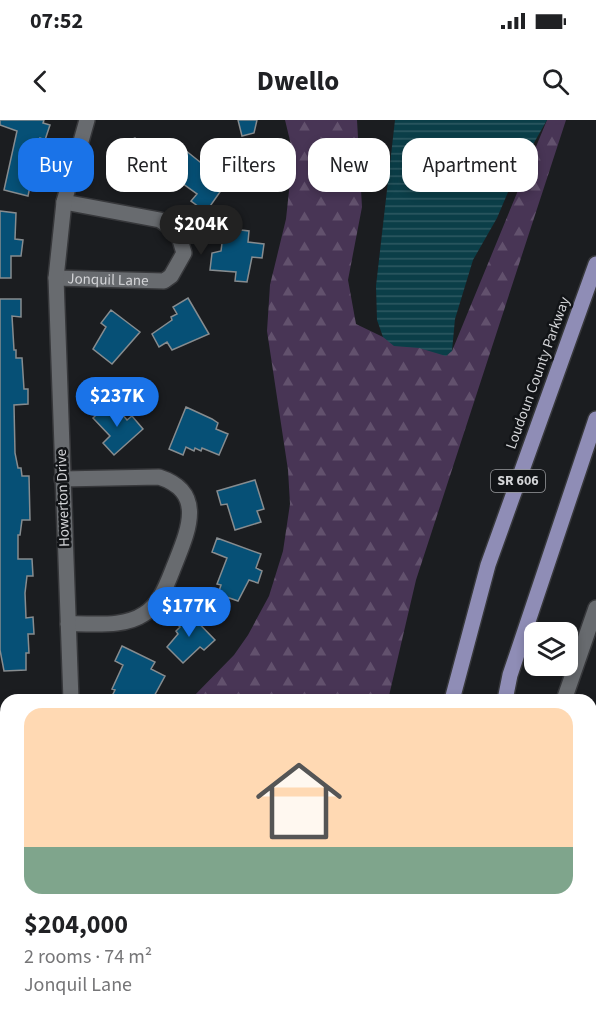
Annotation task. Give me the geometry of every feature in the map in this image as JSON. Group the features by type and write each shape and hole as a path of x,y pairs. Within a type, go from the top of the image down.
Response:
{"main road":[{"name":"Loudoun County Parkway","path":"454,694 488,565 596,264"},
{"path":"506,694 510,675 596,419"}],"street":[{"name":"Howerton Drive","path":"71,694 56,278 64,202 87,120"},
{"name":"Jonquil Lane","path":"56,278 164,280 171,276 184,253 178,233 160,220 64,202"},
{"path":"63,479 159,477 171,481 180,488 190,513 190,526 168,581 156,603 147,613 122,623 68,624"},
{"path":"566,694 596,608"}],"green space":[{"path":"285,120 357,120 358,138 308,138 308,192 361,192 362,207 348,280 356,324 383,337 452,351 517,192 538,192 538,142 547,120 566,120 416,580 389,694 196,694 234,655 248,635 269,596 283,551 290,504 288,470 267,331 270,285 286,219 289,192 296,192 296,138 289,138"}],"water":[{"path":"395,120 547,120 537,138 402,138 402,192 508,192 497,218 473,260 455,319 452,351 446,356 419,348 394,346 383,337 377,320 376,286 387,192 390,192 390,164"}],"building":[{"path":"0,120 44,120 43,123 50,125 46,138 18,138 18,192 29,192 28,196 4,190 17,131 0,125"},
{"path":"238,120 257,120 254,133 242,136"},
{"path":"188,152 200,162 200,192 220,192 206,212 191,201 197,194 188,187"},
{"path":"0,211 16,213 15,239 23,240 21,256 11,256 11,278 0,278"},
{"path":"224,228 249,231 248,242 264,244 262,258 252,257 247,282 235,281 236,272 210,270 212,253 221,251"},
{"path":"188,298 209,334 172,350 167,342 159,347 152,334 177,314 173,307"},
{"path":"0,299 21,299 21,317 12,316 14,350 16,350 16,358 22,358 24,389 28,389 28,404 14,405 15,453 22,476 29,476 30,520 22,520 20,535 18,535 18,559 32,559 33,576 27,576 25,593 26,618 33,617 34,634 28,634 29,653 26,653 26,670 4,671 0,650"},
{"path":"111,310 140,332 112,364 93,349 106,327 101,323"},
{"path":"111,401 127,420 132,416 143,429 114,455 103,443 110,436 93,418"},
{"path":"186,407 212,419 218,423 216,429 228,434 219,455 202,448 201,451 195,448 194,451 186,447 183,455 169,449"},
{"path":"255,480 264,509 257,511 261,522 235,530 227,504 221,505 217,491"},
{"path":"217,538 261,554 256,568 262,571 258,583 249,580 238,601 218,594 221,585 217,584 227,558 212,552"},
{"path":"186,610 215,640 204,650 200,647 183,663 167,647 178,634 176,631 180,627 175,622"},
{"path":"122,646 155,662 151,669 165,676 155,694 113,694 115,690 112,689 123,665 115,661"}]}
